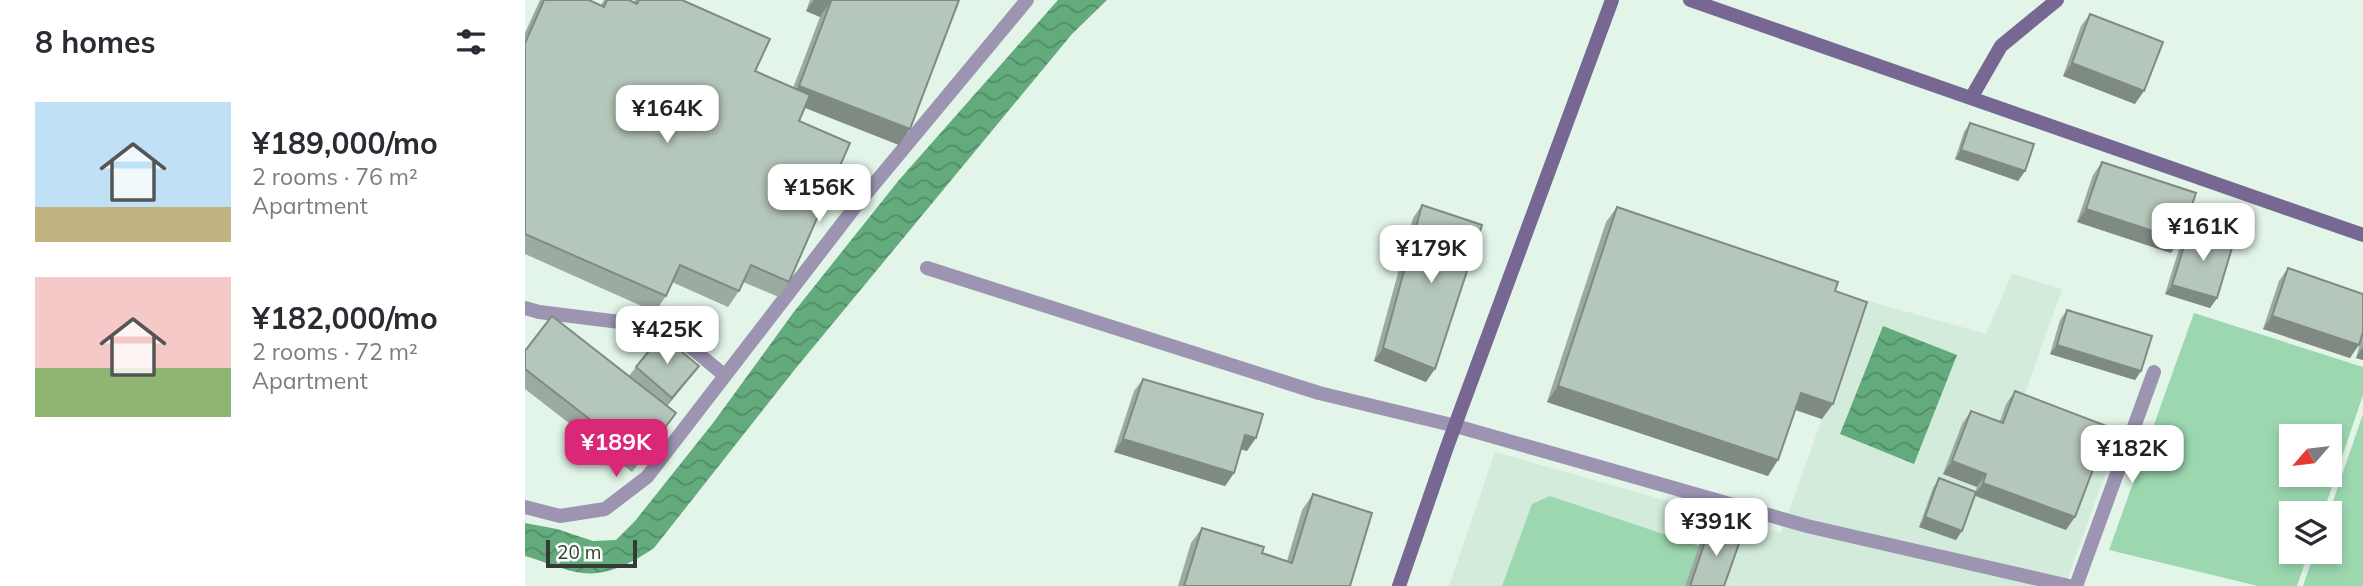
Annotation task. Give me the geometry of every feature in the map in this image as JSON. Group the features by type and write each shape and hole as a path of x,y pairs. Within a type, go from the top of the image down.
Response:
{"street":[{"path":"525,507 560,516 605,509 647,477 855,207 1027,0"},
{"path":"1399,586 1612,0"},
{"path":"1690,0 2363,235"},
{"path":"1971,98 2001,46 2057,0"},
{"path":"927,268 1319,393 1455,426 1807,526 2069,586"},
{"path":"525,308 620,322 675,334 724,375"},
{"path":"2076,586 2154,372"}],"shaded area":[{"path":"2012,274 2062,289 2024,396 2121,429 2065,586 1449,586 1495,452 1781,533 1865,300 1986,334"},
{"path":"2194,313 2363,367 2363,395 2342,457 2342,424 2279,424 2279,487 2332,487 2327,501 2279,501 2279,564 2305,564 2297,586 2258,586 2109,550"},
{"path":"2363,414 2363,586 2303,586 2311,564 2342,564 2342,501 2333,501 2338,487 2342,487 2342,475"},
{"path":"1550,496 1699,546 1685,586 1502,586 1532,504"}],"water":[{"path":"1058,0 1107,0 1072,34 796,368 654,548 621,567 593,573 569,570 525,556 525,523 557,529 593,541 616,540 635,521 713,423 793,313 899,180"},
{"path":"1883,326 1957,355 1914,464 1840,434"}],"building":[{"path":"544,0 589,0 604,7 607,0 629,0 637,4 639,0 682,0 770,39 755,71 810,95 799,121 850,143 789,282 751,265 739,291 680,265 666,296 525,234 525,43"},
{"path":"828,0 959,0 910,129 799,86 831,1"},
{"path":"2090,14 2163,42 2144,91 2072,63"},
{"path":"1970,123 2034,144 2025,171 1961,150"},
{"path":"2102,162 2196,193 2180,240 2086,209"},
{"path":"1422,205 1482,225 1435,369 1383,348"},
{"path":"1617,207 1838,282 1835,291 1867,302 1833,404 1801,393 1778,460 1558,386"},
{"path":"2190,227 2234,241 2217,298 2172,285"},
{"path":"2288,268 2363,294 2363,332 2359,345 2272,316"},
{"path":"2067,310 2152,336 2141,371 2057,345"},
{"path":"552,316 676,413 641,459 525,369 525,351"},
{"path":"662,335 699,366 672,398 636,367"},
{"path":"1143,379 1263,414 1256,438 1245,435 1234,473 1123,439"},
{"path":"2015,391 2109,427 2075,517 1983,483 1986,474 1952,461 1971,411 2003,423"},
{"path":"1939,478 1976,492 1962,531 1925,517"},
{"path":"1313,494 1372,513 1350,586 1184,586 1202,528 1264,547 1262,553 1292,563"},
{"path":"1711,524 1742,535 1724,586 1690,586"}]}
